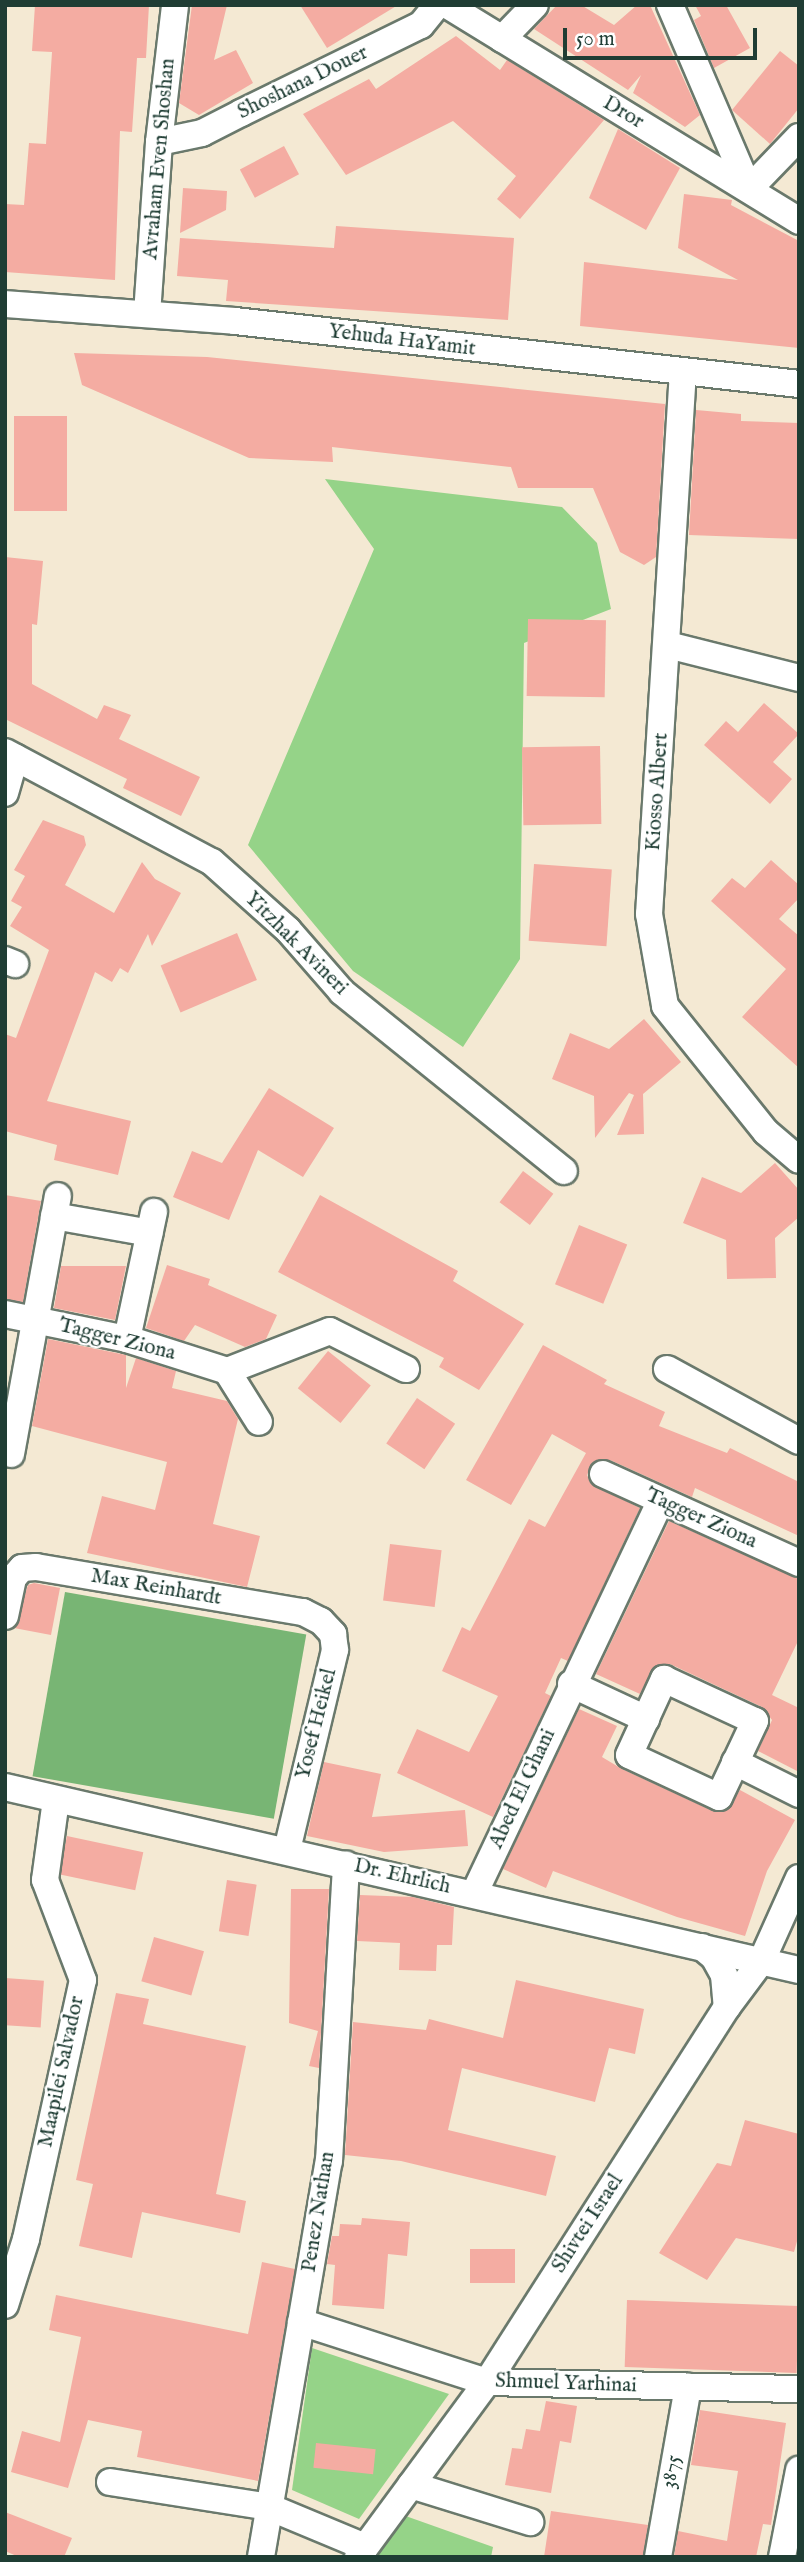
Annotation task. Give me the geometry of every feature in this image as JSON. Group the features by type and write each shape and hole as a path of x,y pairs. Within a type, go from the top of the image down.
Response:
{"street":[{"name":"Avraham Even Shoshan","path":"147,314 159,142 174,5"},
{"name":"Shoshana Douer","path":"159,142 202,133 421,25 437,5"},
{"name":"Dror","path":"447,5 799,221"},
{"path":"502,39 535,5"},
{"path":"670,5 749,189 799,138"},
{"name":"Yehuda HaYamit","path":"5,304 147,314 799,384"},
{"name":"Kiosso Albert","path":"684,372 649,914 665,1006 765,1132 799,1160"},
{"path":"668,645 799,678"},
{"path":"5,793 10,754"},
{"name":"Yitzhak Avineri","path":"10,754 212,862 288,930 342,992 564,1171"},
{"path":"11,1454 56,1206 152,1223 127,1339"},
{"name":"Tagger Ziona","path":"5,1314 127,1339 227,1371"},
{"path":"259,1422 227,1371 330,1331 407,1369"},
{"path":"667,1369 799,1441"},
{"name":"Tagger Ziona","path":"603,1474 660,1503 799,1563"},
{"name":"Abed El Ghani","path":"474,1894 571,1685 660,1503"},
{"name":"Max Reinhardt","path":"5,1616 13,1578 22,1568 36,1567 303,1612"},
{"name":"Yosef Heikel","path":"286,1850 335,1650 332,1634 321,1620 303,1612"},
{"path":"664,1679 755,1721 735,1762 719,1797 629,1755 664,1679"},
{"path":"571,1685 646,1719"},
{"path":"735,1762 799,1794"},
{"name":"Dr. Ehrlich","path":"5,1787 799,1970"},
{"name":"Maapilei Salvador","path":"5,2305 26,2239 83,1980 45,1880 56,1800"},
{"name":"Penez Nathan","path":"261,2557 329,2161 346,1864"},
{"name":"Shivtei Israel","path":"362,2552 487,2382 727,2007 762,1960 799,1878"},
{"path":"702,1947 714,1957 724,1975 727,2007"},
{"name":"Shmuel Yarhinai","path":"300,2322 487,2382 799,2389"},
{"name":"3875","path":"658,2557 688,2387"},
{"path":"782,2557 799,2470"},
{"path":"110,2482 269,2507 362,2552"},
{"path":"411,2485 530,2522"}],"green space":[{"path":"325,479 562,507 597,543 611,609 524,643 520,959 463,1047 353,971 248,845 374,549"},
{"path":"65,1592 306,1635 274,1819 33,1776"},
{"path":"312,2348 449,2394 359,2519 292,2490"},
{"path":"400,2514 493,2547 491,2557 369,2557"}],"building":[{"path":"35,5 149,5 146,58 137,58 132,132 120,131 115,280 5,272 5,204 24,205 29,143 46,144 52,52 32,51"},
{"path":"192,5 227,5 214,60 236,50 253,83 199,115 179,103"},
{"path":"300,5 398,5 327,48"},
{"path":"557,5 581,5 614,25 637,5 650,5 700,115 685,127 633,93 641,75 628,90 534,29"},
{"path":"695,5 726,5 750,48 714,68 694,20 701,16"},
{"path":"456,36 500,70 507,60 604,120 520,219 497,199 516,176 453,121 346,175 303,114 369,79 376,89"},
{"path":"780,51 799,66 799,108 770,144 732,110"},
{"path":"618,129 680,168 646,230 589,198"},
{"path":"284,146 299,174 255,198 240,169"},
{"path":"183,188 227,191 226,210 180,233"},
{"path":"684,194 732,200 731,205 799,241 799,348 580,326 584,262 738,280 678,248"},
{"path":"336,226 514,238 508,320 226,301 228,280 177,276 180,238 334,248"},
{"path":"74,353 207,357 665,404 656,557 644,565 620,552 593,488 518,488 511,467 332,447 333,462 249,458 82,385"},
{"path":"696,410 741,414 741,421 799,423 799,539 689,535"},
{"path":"14,416 67,416 67,511 14,511"},
{"path":"5,557 43,561 37,625 32,624 32,684 97,719 104,705 131,715 119,739 200,777 181,816 123,788 127,779 5,719"},
{"path":"528,619 606,620 605,697 527,696"},
{"path":"764,703 799,734 773,762 792,779 770,804 704,745 726,721 738,732"},
{"path":"600,746 601,824 523,825 522,747"},
{"path":"43,820 84,836 86,845 65,885 114,913 142,862 155,879 181,893 152,946 148,934 128,973 120,968 112,982 95,972 47,1101 131,1121 118,1175 54,1160 57,1145 5,1131 5,1034 16,1038 49,950 10,926 22,907 11,901 25,876 14,870"},
{"path":"771,860 799,885 799,898 779,919 799,936 799,1068 742,1017 786,969 711,901 732,878 745,888"},
{"path":"534,864 612,869 606,946 529,941"},
{"path":"237,933 257,980 181,1012 161,965"},
{"path":"644,1019 681,1062 643,1094 644,1134 617,1135 634,1095 629,1093 595,1138 594,1096 552,1079 570,1033 609,1049"},
{"path":"269,1088 334,1128 303,1177 258,1150 229,1220 173,1197 192,1151 222,1163"},
{"path":"775,1163 799,1190 799,1217 775,1238 776,1278 727,1279 726,1240 683,1223 702,1177 741,1193"},
{"path":"523,1171 553,1194 530,1225 500,1202"},
{"path":"5,1195 41,1201 23,1302 5,1299"},
{"path":"320,1195 458,1271 453,1281 524,1324 479,1390 439,1367 444,1358 278,1272"},
{"path":"579,1225 627,1244 603,1304 555,1284"},
{"path":"167,1265 210,1279 208,1285 277,1315 266,1339 245,1347 195,1325 184,1341 146,1328"},
{"path":"61,1266 126,1266 115,1320 54,1308"},
{"path":"48,1339 126,1355 126,1388 136,1358 176,1371 172,1388 227,1401 238,1419 213,1524 260,1536 247,1587 87,1553 102,1496 155,1510 167,1462 32,1426"},
{"path":"543,1345 607,1380 604,1384 665,1412 659,1426 727,1453 730,1448 799,1482 799,1536 695,1488 692,1497 610,1460 593,1462 587,1475 591,1484 640,1508 568,1661 561,1658 545,1693 551,1696 493,1817 397,1773 417,1729 469,1752 498,1696 442,1671 462,1627 470,1631 529,1519 545,1527 586,1453 552,1434 511,1505 466,1480"},
{"path":"328,1351 371,1386 341,1423 298,1388"},
{"path":"417,1398 455,1424 424,1469 386,1444"},
{"path":"669,1521 799,1579 799,1639 772,1695 799,1708 799,1772 758,1751 772,1720 762,1707 670,1664 654,1667 640,1694 596,1674"},
{"path":"390,1544 442,1550 435,1607 383,1601"},
{"path":"34,1583 60,1588 51,1635 14,1628 28,1585"},
{"path":"579,1709 617,1726 602,1757 622,1769 713,1811 728,1809 740,1790 795,1820 767,1871 745,1936 677,1917 553,1871 546,1888 503,1869"},
{"path":"324,1762 381,1774 372,1817 465,1810 468,1846 384,1852 307,1836"},
{"path":"67,1836 143,1852 135,1890 59,1874"},
{"path":"227,1880 257,1885 248,1936 219,1931"},
{"path":"291,1889 329,1889 319,2068 309,2066 318,2031 289,2023"},
{"path":"360,1895 413,1897 454,1907 452,1945 437,1945 436,1971 399,1970 400,1943 357,1941"},
{"path":"154,1937 204,1951 191,1996 141,1981"},
{"path":"5,1978 44,1981 41,2028 5,2025"},
{"path":"516,1980 644,2009 635,2054 609,2048 595,2102 462,2068 448,2130 556,2156 546,2196 401,2161 345,2155 353,2022 426,2030 429,2019 503,2038"},
{"path":"116,1993 149,1999 143,2024 246,2046 216,2194 246,2201 240,2233 142,2212 132,2258 79,2246 93,2184 76,2180"},
{"path":"745,2120 799,2134 799,2234 794,2252 736,2238 707,2280 659,2253 717,2163 731,2166"},
{"path":"362,2218 410,2222 407,2256 388,2254 384,2309 332,2305 335,2265 327,2264 332,2236 339,2236 340,2224 361,2225"},
{"path":"470,2249 515,2249 515,2283 470,2283"},
{"path":"262,2262 295,2269 258,2481 137,2457 142,2431 88,2420 68,2488 11,2472 22,2431 60,2442 81,2337 49,2330 56,2295 248,2334"},
{"path":"627,2300 799,2306 797,2373 625,2367"},
{"path":"546,2401 577,2406 571,2443 560,2441 551,2493 505,2485 512,2448 522,2449 526,2429 540,2431"},
{"path":"700,2410 786,2423 771,2525 763,2524 756,2557 674,2557 678,2531 727,2541 738,2471 691,2465"},
{"path":"316,2443 376,2449 373,2474 313,2468"},
{"path":"551,2511 648,2525 643,2557 544,2557"},
{"path":"5,2512 72,2538 64,2557 19,2557 5,2551"}]}
